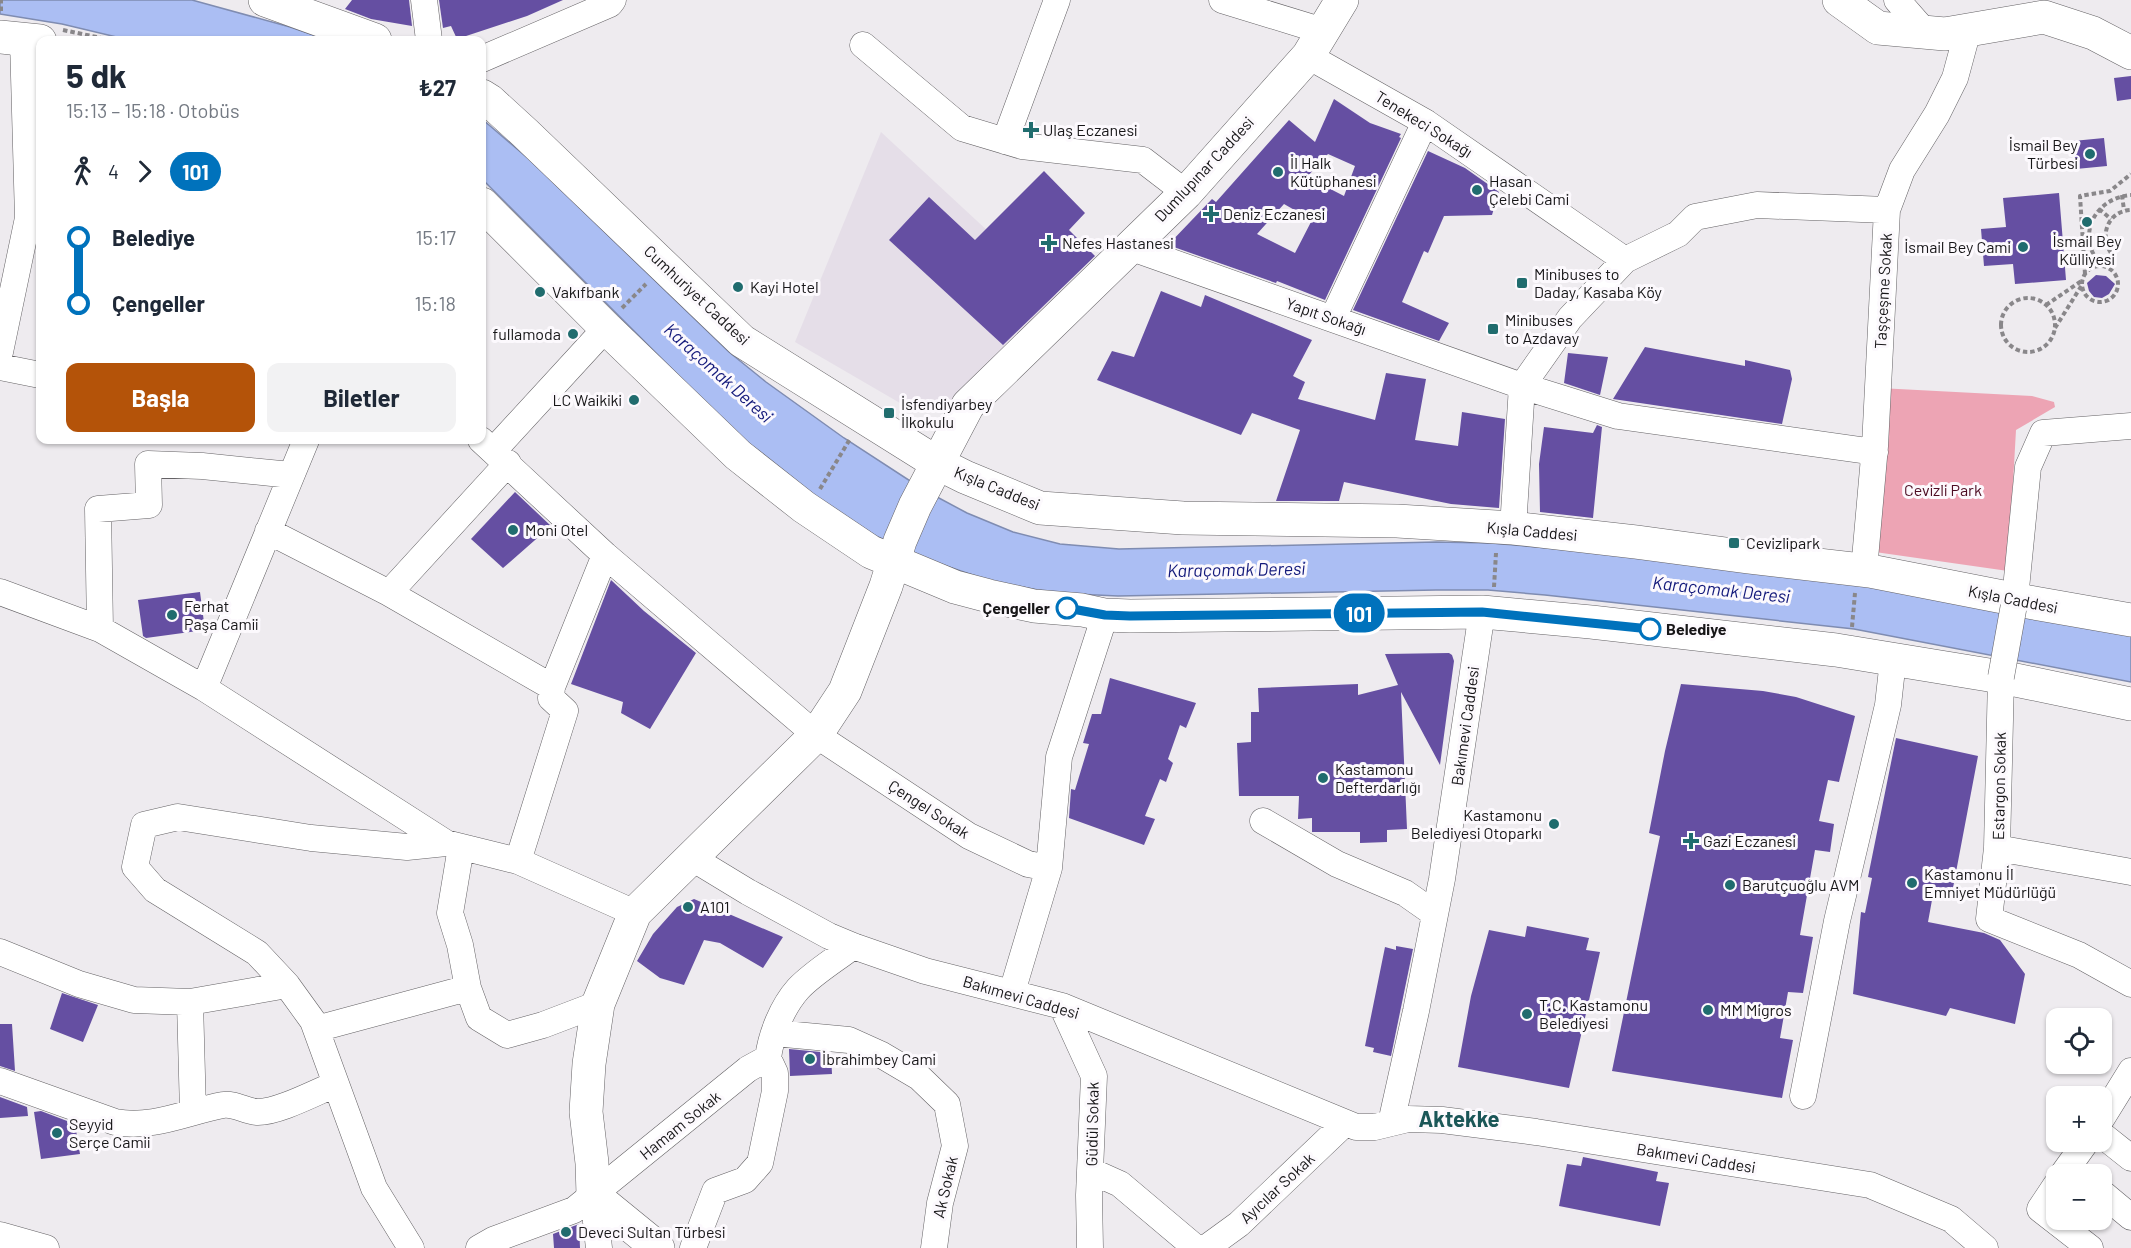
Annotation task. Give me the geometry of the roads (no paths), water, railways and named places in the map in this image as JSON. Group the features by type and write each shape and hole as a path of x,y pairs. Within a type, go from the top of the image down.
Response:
{"main road":[{"path":"265,0 364,36"},
{"name":"Dumlupınar Caddesi","path":"635,914 816,735 845,691 915,506 968,405 1186,193 1315,43 1342,0"},
{"path":"1839,0 1878,28 1945,34 1968,30 2047,8 2131,53"},
{"name":"Cumhuriyet Caddesi","path":"486,98 742,341 937,463"},
{"path":"486,208 613,319 738,455 804,507 871,552 955,587 1034,606 1130,616 1491,607 1591,622 1836,650 2001,677 2131,704"},
{"name":"Kışla Caddesi","path":"937,463 1040,508 1183,518 1397,521 1505,538 1636,542 1748,558 1860,578 2015,599 2131,620"},
{"path":"635,914 598,1004 589,1064 586,1112 593,1195 658,1248"}],"street":[{"path":"424,0 428,36"},
{"path":"1005,141 1057,0"},
{"name":"Tenekeci Sokağı","path":"1222,0 1315,43 1625,260"},
{"path":"1897,0 1926,33"},
{"path":"486,57 610,2"},
{"name":"Taşçeşme Sokak","path":"1860,578 1875,452 1887,210 1902,170 1937,114 1955,78 1968,30"},
{"path":"0,352 28,218 33,146 21,39"},
{"path":"862,45 962,128 1022,146 1143,160 1186,193"},
{"path":"1333,318 1425,122"},
{"path":"1505,538 1522,386 1570,318 1625,260 1678,234 1695,218 1757,205 1887,210"},
{"name":"Yapıt Sokağı","path":"1130,247 1522,386 1618,416 1875,452"},
{"path":"389,593 494,451 613,319"},
{"path":"0,367 36,374"},
{"name":"Estargon Sokak","path":"2131,426 2043,433 2028,466 2015,599 2001,677 1998,848 1989,919 2079,955 2131,984"},
{"path":"204,688 304,444"},
{"name":"Çengel Sokak","path":"494,451 605,555 816,735 969,836 1028,864 1049,868"},
{"path":"100,629 98,509 149,506 148,464 202,466 291,475"},
{"path":"268,531 389,593 552,687"},
{"path":"518,861 565,711 551,698 552,687 605,555"},
{"path":"0,592 100,629 204,688 454,845"},
{"path":"1399,1121 1435,986 1491,607"},
{"name":"Bakımevi Caddesi","path":"1399,1121 1396,1108 1435,914 1491,607"},
{"path":"1012,992 1049,868 1059,757 1105,615"},
{"path":"1803,1096 1837,921 1888,705 1893,660"},
{"path":"411,1248 374,1188 313,1021 287,985 257,953 155,890 135,867 144,825 178,817 321,839 407,847 454,845 518,861 635,914"},
{"path":"1263,820 1337,864 1405,893 1435,914"},
{"path":"454,845 450,914 460,945 468,988 479,1018 507,1035 543,1025 598,1004"},
{"path":"1998,848 2131,872"},
{"name":"Bakımevi Caddesi","path":"692,858 748,892 829,936 853,946 925,971 1062,1006 1356,1127 1375,1127 1399,1121 1442,1120 1536,1132 1870,1185 1951,1219 1985,1248"},
{"path":"693,1248 716,1191 746,1180 760,1163 775,1091 775,1073 768,1058 774,1033 784,1010 797,990 853,946"},
{"path":"0,952 79,984 134,1000 190,1002 287,985"},
{"path":"316,1029 468,988"},
{"path":"190,1002 193,1112"},
{"name":"Güdül Sokak","path":"1062,1006 1094,1076 1089,1195 1090,1248"},
{"name":"Ak Sokak","path":"774,1033 849,1040 880,1054 919,1077 947,1104 955,1146 940,1203 934,1248"},
{"name":"Hamam Sokak","path":"489,1245 574,1210 748,1069 768,1058"},
{"path":"2112,1102 2131,1071"},
{"path":"0,1080 115,1122 132,1125 155,1123 228,1104 261,1112 336,1084"},
{"name":"Ayıcılar Sokak","path":"1206,1248 1240,1236 1345,1123"},
{"path":"2112,1143 2131,1158"},
{"path":"1090,1171 1120,1185 1196,1248"},
{"path":"593,1195 599,1248"},
{"path":"2046,1201 2040,1209 2046,1214"},
{"path":"2112,1201 2131,1217"},
{"path":"2067,1230 2090,1248"},
{"path":"0,1235 46,1248"}],"water":[{"path":"0,0 192,0 316,36 112,36 62,24 0,14"},
{"name":"Karaçomak Deresi","path":"486,122 530,160 729,352 766,382 844,438 924,490 967,513 1013,532 1060,544 1119,549 1436,542 1490,543 1820,577 2131,634 2131,682 1854,629 1488,590 1118,596 1054,593 990,581 929,560 876,536 826,504 736,433 486,183"}],"place":[{"name":"Ulaş Eczanesi","path":"1031,130"},
{"name":"İsmail Bey Türbesi","path":"2090,154"},
{"name":"İl Halk Kütüphanesi","path":"1278,172"},
{"name":"Hasan Çelebi Cami","path":"1477,190"},
{"name":"Deniz Eczanesi","path":"1211,214"},
{"name":"İsmail Bey Külliyesi","path":"2087,222"},
{"name":"Nefes Hastanesi","path":"1049,243"},
{"name":"İsmail Bey Cami","path":"2023,247"},
{"name":"Minibuses to Daday, Kasaba Köy","path":"1522,283"},
{"name":"Kayi Hotel","path":"738,287"},
{"name":"Vakıfbank","path":"540,292"},
{"name":"Minibuses to Azdavay","path":"1493,329"},
{"name":"fullamoda","path":"573,334"},
{"name":"LC Waikiki","path":"634,400"},
{"name":"İsfendiyarbey İlkokulu","path":"889,413"},
{"name":"Moni Otel","path":"513,530"},
{"name":"Cevizlipark","path":"1734,543"},
{"name":"Çengeller","path":"1067,608"},
{"name":"Ferhat Paşa Camii","path":"172,615"},
{"name":"Belediye","path":"1650,629"},
{"name":"Kastamonu Defterdarlığı","path":"1323,778"},
{"name":"Kastamonu Belediyesi Otoparkı","path":"1554,824"},
{"name":"Gazi Eczanesi","path":"1691,841"},
{"name":"Kastamonu İl Emniyet Müdürlüğü","path":"1912,883"},
{"name":"Barutçuoğlu AVM","path":"1730,885"},
{"name":"A101","path":"688,907"},
{"name":"MM Migros","path":"1708,1010"},
{"name":"T.C. Kastamonu Belediyesi","path":"1527,1014"},
{"name":"İbrahimbey Cami","path":"810,1059"},
{"name":"Seyyid Serçe Camii","path":"57,1133"},
{"name":"Deveci Sultan Türbesi","path":"566,1232"}],"district":[{"name":"Aktekke","path":"1459,1119"}],"park label":[{"name":"Cevizli Park","path":"1943,490"}]}
